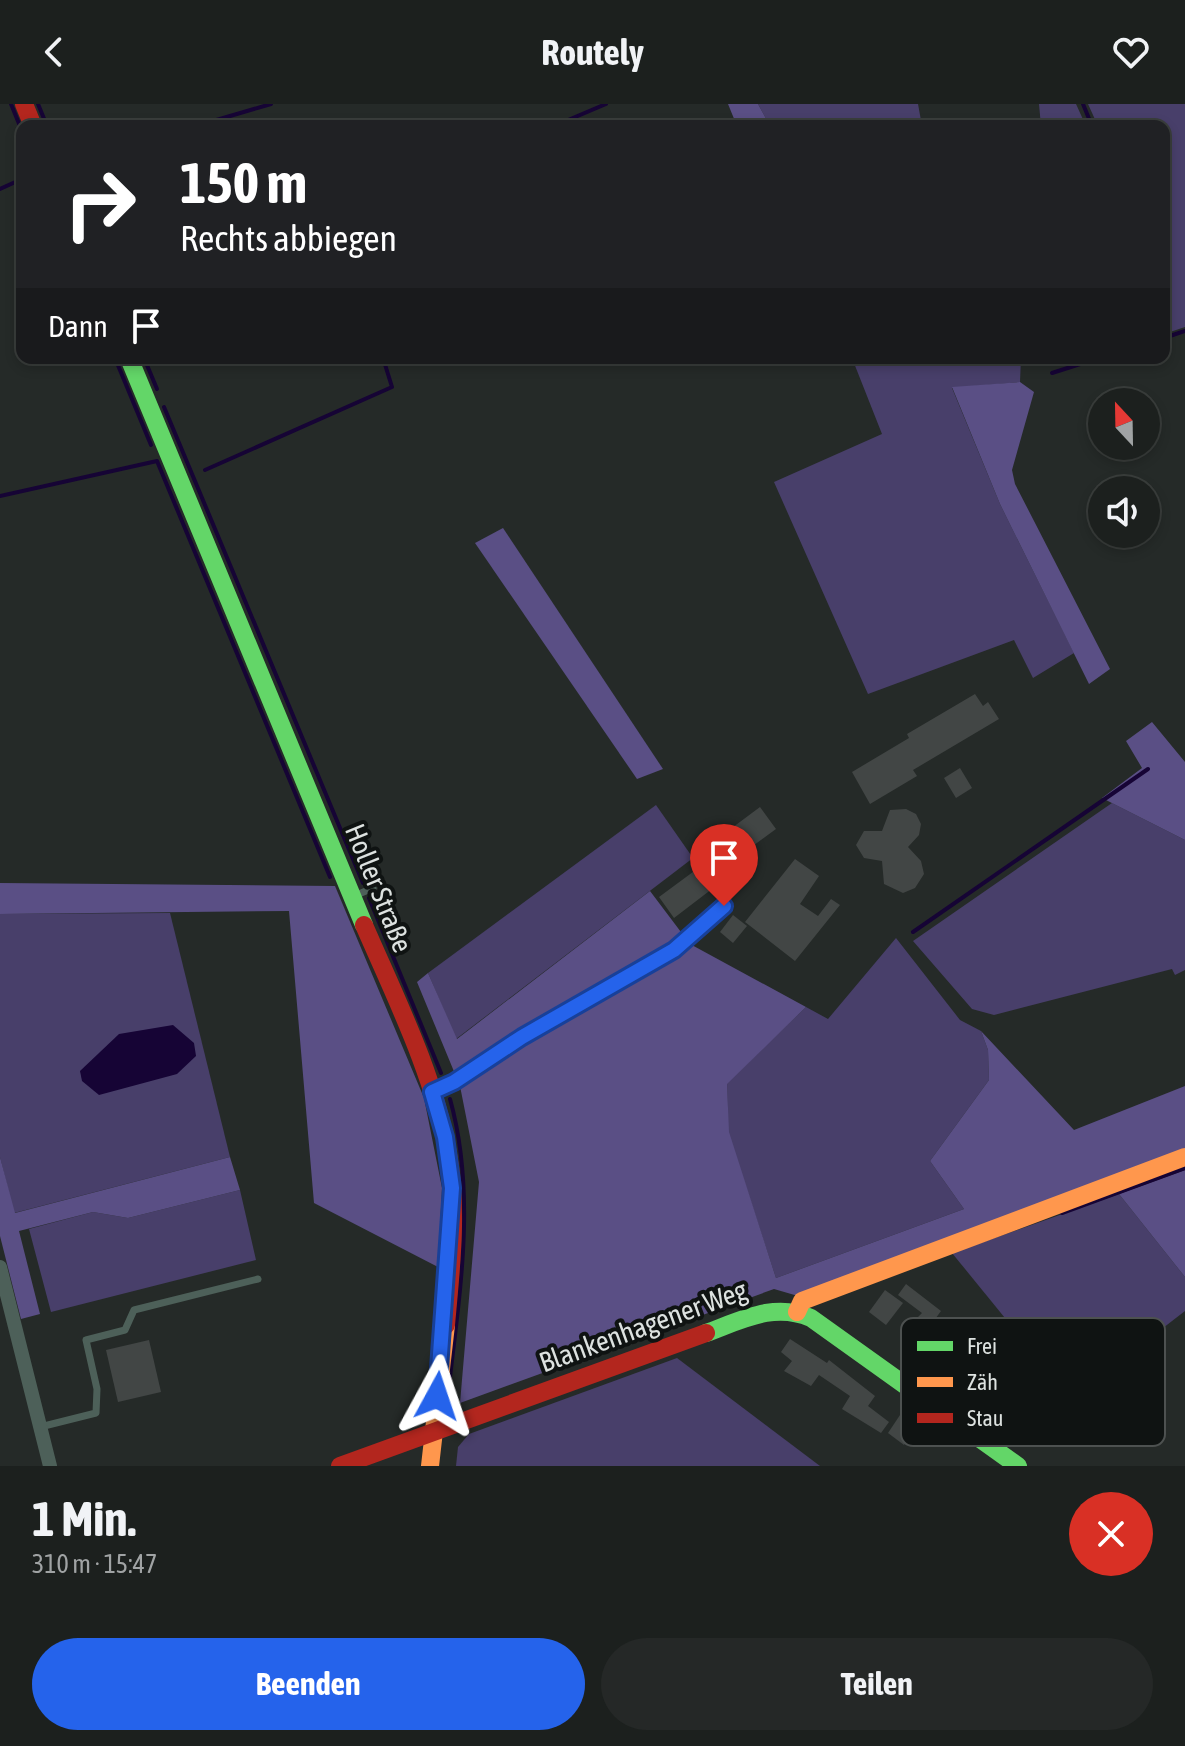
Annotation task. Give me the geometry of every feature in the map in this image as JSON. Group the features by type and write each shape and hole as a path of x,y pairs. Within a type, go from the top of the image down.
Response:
{"street":[{"name":"Holler Straße","path":"131,364 432,1092 445,1137 452,1188 430,1466"},
{"path":"901,1381 826,1326 797,1312 802,1301 1185,1157"},
{"path":"0,1267 50,1466"},
{"name":"Blankenhagener Weg","path":"340,1466 766,1311 797,1312"},
{"path":"991,1446 1018,1466"}],"lane":[{"path":"352,897 373,888"},
{"path":"432,1092 454,1082 522,1037 674,950 724,906"},
{"path":"40,1427 96,1413 97,1389 86,1340 125,1330 134,1310 258,1279"}],"shaded area":[{"path":"728,104 758,104 767,120 735,120"},
{"path":"758,104 918,104 921,120 767,120"},
{"path":"1039,104 1076,104 1083,120 1040,120"},
{"path":"1088,104 1185,104 1185,327 1170,332 1170,120 1095,120"},
{"path":"854,364 1021,364 1020,382 952,388 1000,504 1074,653 1033,678 1014,640 868,694 774,482 882,434"},
{"path":"1020,382 1034,392 1012,470 1015,484 1110,669 1089,684 1000,504 952,387"},
{"path":"503,528 663,769 637,779 475,543"},
{"path":"1152,722 1185,762 1185,840 1102,798 1142,768 1126,741"},
{"path":"1112,803 1185,840 1185,970 1175,975 1172,969 994,1015 972,1009 913,941"},
{"path":"656,805 693,858 456,1039 428,973"},
{"path":"0,883 335,886 424,1098 442,1188 438,1267 314,1203 289,911 0,914"},
{"path":"650,891 690,944 806,1007 727,1084 729,1132 776,1278 964,1209 930,1161 989,1080 988,1050 981,1031 1074,1130 1185,1086 1185,1150 798,1296 774,1289 460,1403 479,1182 460,1086 417,982 428,973 457,1039"},
{"path":"170,913 230,1157 14,1213 0,1157 0,914"},
{"path":"896,938 960,1020 981,1031 988,1050 989,1080 930,1161 964,1209 776,1278 728,1132 727,1083 806,1007 828,1019"},
{"path":"173,1025 194,1043 196,1056 177,1074 99,1095 82,1081 80,1071 119,1034"},
{"path":"0,1157 15,1213 230,1157 240,1190 128,1218 93,1212 19,1231 40,1314 21,1319 0,1236"},
{"path":"1185,1170 1185,1277 1119,1194"},
{"path":"240,1190 256,1260 51,1312 29,1229 93,1212 128,1218"},
{"path":"1119,1194 1185,1277 1185,1311 1165,1326 1165,1318 1005,1318 952,1253"},
{"path":"677,1358 820,1466 456,1466 458,1447 469,1434"}],"building":[{"path":"975,694 983,706 988,702 999,719 913,770 917,776 870,804 852,772 909,738 907,734"},
{"path":"960,768 972,788 956,798 944,778"},
{"path":"760,807 776,829 719,871 725,879 674,918 659,897 720,852 713,842"},
{"path":"906,809 916,814 921,824 919,835 908,847 921,861 924,874 915,888 903,893 884,884 882,861 864,858 856,845 864,831 882,831 890,810"},
{"path":"795,859 819,876 800,904 818,916 831,899 840,905 795,961 745,922"},
{"path":"733,915 747,926 733,943 720,932"},
{"path":"906,1284 941,1311 936,1318 917,1318 922,1313 898,1295"},
{"path":"885,1290 903,1303 886,1325 869,1312"},
{"path":"790,1339 827,1363 829,1360 875,1396 868,1406 889,1422 881,1433 842,1409 850,1396 819,1375 811,1386 784,1371 792,1361 781,1352"},
{"path":"149,1340 161,1392 118,1402 106,1350"},
{"path":"900,1415 901,1443 888,1433"}],"waterway":[{"path":"11,104 18,120"},
{"path":"38,104 45,120"},
{"path":"216,120 271,104"},
{"path":"568,120 606,104"},
{"path":"1083,104 1090,120"},
{"path":"0,189 16,182"},
{"path":"1170,336 1185,331"},
{"path":"117,364 151,445"},
{"path":"147,364 157,389"},
{"path":"205,470 392,387 385,364"},
{"path":"1052,373 1080,364"},
{"path":"164,407 363,883"},
{"path":"0,496 157,461 330,877"},
{"path":"913,932 1148,769"},
{"path":"369,898 441,1073"},
{"path":"448,1394 461,1283 464,1209 463,1172 450,1099"},
{"path":"1062,1213 1185,1168"}],"traffic: fast":[{"path":"131,364 364,925"},
{"path":"706,1333 771,1312 797,1314 811,1318 901,1382"},
{"path":"990,1446 1018,1466"}],"traffic: slow":[{"path":"797,1312 802,1301 1185,1157"},
{"path":"430,1466 446,1325"}],"traffic: jam":[{"path":"24,104 31,120"},
{"path":"364,925 424,1066 442,1124 451,1175 453,1218 446,1325"},
{"path":"340,1466 706,1333"}],"route":[{"path":"437,1396 452,1188 445,1137 432,1092 454,1082 522,1037 674,950 724,906"}]}
